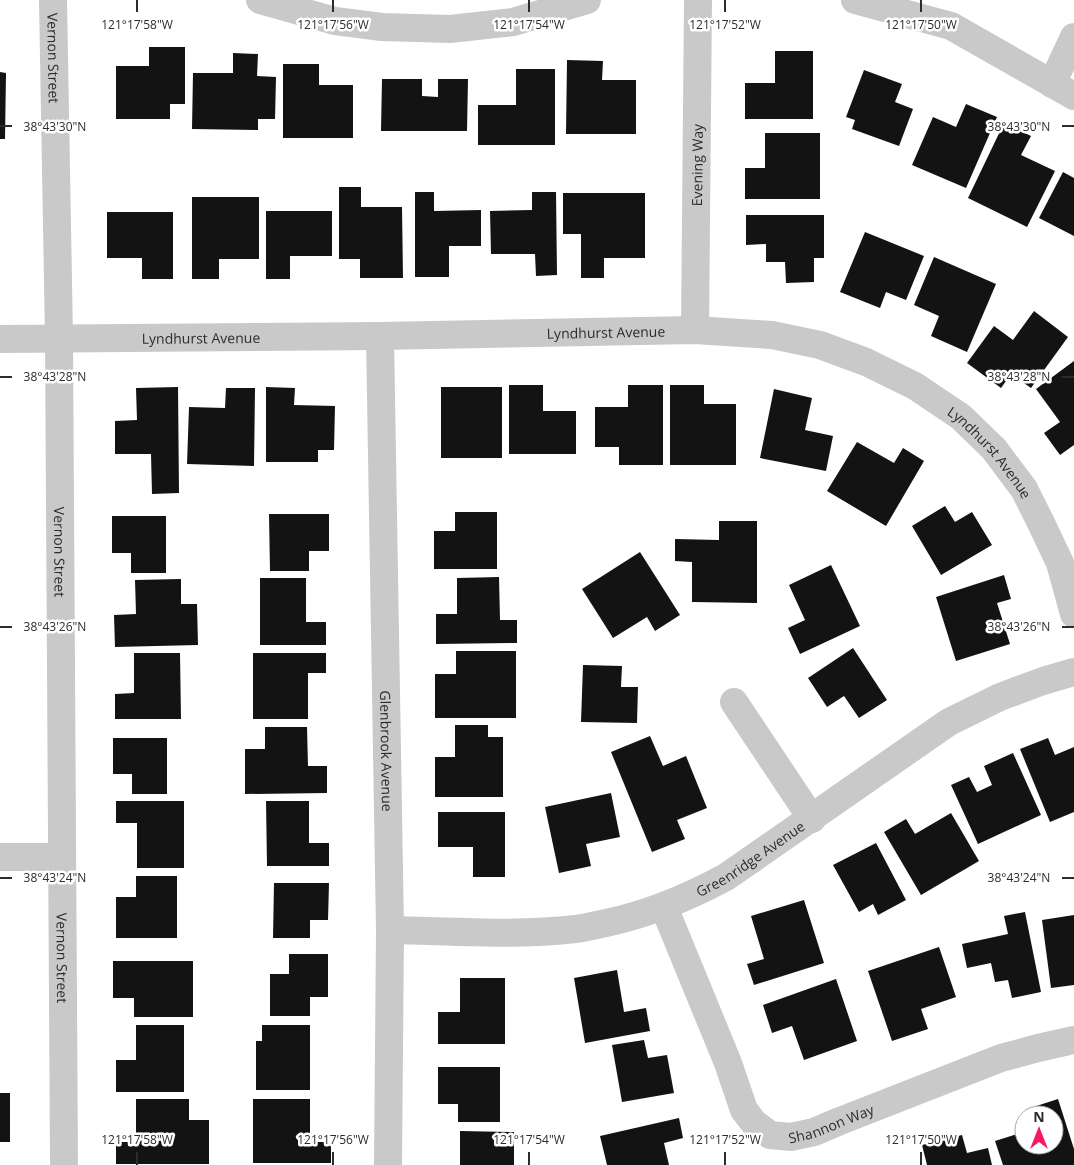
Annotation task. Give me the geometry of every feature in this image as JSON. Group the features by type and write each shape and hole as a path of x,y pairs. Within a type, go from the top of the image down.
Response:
{"street":[{"name":"Vernon Street","path":"53,0 59,338 64,1165"},
{"path":"260,0 335,21 382,27 450,29 513,22 587,0"},
{"name":"Evening Way","path":"695,330 698,0"},
{"path":"855,0 951,26 1063,90 1074,37"},
{"name":"Lyndhurst Avenue","path":"0,339 380,336 695,330 772,335 820,345 866,362 915,386 961,417 994,449 1024,489 1060,563 1074,614"},
{"name":"Glenbrook Avenue","path":"380,336 390,930 388,1165"},
{"name":"Greenridge Avenue","path":"390,930 537,932 578,929 664,907 696,894 726,877 949,722 1000,697 1074,672"},
{"path":"734,702 812,819"},
{"path":"0,856 62,857"},
{"name":"Shannon Way","path":"664,907 728,1063 744,1110 754,1123 770,1135 792,1137 814,1132 1001,1058 1074,1040"}],"building":[{"path":"149,47 185,47 185,104 170,104 170,119 116,119 116,66 149,66"},
{"path":"775,51 813,51 813,119 745,119 745,83 775,83"},
{"path":"233,53 258,54 257,76 276,77 275,119 258,119 258,130 192,129 193,73 233,73"},
{"path":"567,60 603,61 602,80 636,80 636,134 566,134"},
{"path":"283,64 319,64 319,85 353,85 353,138 283,138"},
{"path":"516,69 555,69 555,145 478,145 478,105 516,105"},
{"path":"864,70 902,84 895,102 913,109 899,146 852,129 855,120 846,117"},
{"path":"0,72 6,73 5,139 0,139"},
{"path":"382,79 422,79 422,96 438,97 438,79 468,79 467,131 381,131"},
{"path":"966,104 997,117 966,188 912,165 933,117 956,127"},
{"path":"1004,123 1031,136 1021,155 1055,171 1027,227 968,198"},
{"path":"765,133 820,133 820,199 745,199 745,168 765,168"},
{"path":"1063,172 1074,178 1074,236 1039,218"},
{"path":"339,187 361,187 361,207 402,207 403,278 360,278 360,259 339,259"},
{"path":"415,192 434,192 434,211 481,210 481,246 449,246 449,277 415,277"},
{"path":"532,192 556,192 557,275 536,276 535,254 491,254 490,211 532,210"},
{"path":"563,193 645,193 645,258 604,258 604,278 581,278 581,234 563,234"},
{"path":"192,197 259,197 259,259 219,259 219,279 192,279"},
{"path":"266,211 332,211 332,256 290,256 290,279 266,279"},
{"path":"107,212 173,212 173,279 142,279 142,258 107,258"},
{"path":"746,215 824,215 824,258 814,258 814,282 786,283 785,262 766,262 766,244 746,245"},
{"path":"865,232 924,256 906,300 886,292 880,308 840,292"},
{"path":"934,257 996,284 967,352 931,336 939,316 914,305"},
{"path":"1034,311 1068,337 1031,388 1011,374 1001,388 967,363 994,326 1013,340"},
{"path":"1074,361 1074,445 1060,455 1044,433 1060,422 1036,389"},
{"path":"509,385 543,385 543,411 576,411 576,454 509,454"},
{"path":"628,385 663,385 663,465 619,465 619,447 595,447 595,407 628,407"},
{"path":"670,385 704,385 704,404 736,404 736,465 670,465"},
{"path":"178,387 179,493 152,494 151,454 115,454 115,421 137,420 136,388"},
{"path":"266,387 295,388 294,405 335,406 334,450 318,450 318,462 266,462"},
{"path":"441,387 502,387 502,458 441,458"},
{"path":"226,388 255,388 254,466 187,464 189,407 225,408"},
{"path":"774,389 812,398 805,430 833,436 826,471 760,458"},
{"path":"857,442 894,463 903,448 924,461 886,526 827,491"},
{"path":"945,506 955,522 972,512 992,545 941,575 912,526"},
{"path":"455,512 497,512 497,569 434,569 434,531 455,531"},
{"path":"269,514 329,514 329,551 309,551 309,571 270,571"},
{"path":"112,516 166,516 166,573 131,573 131,553 112,553"},
{"path":"719,521 757,521 757,603 692,602 692,562 675,561 675,539 719,540"},
{"path":"640,552 680,615 655,631 647,617 613,638 582,589"},
{"path":"831,565 860,626 800,654 788,628 805,620 789,585"},
{"path":"1004,575 1011,599 997,603 1010,644 956,661 936,597"},
{"path":"499,577 500,620 517,620 517,643 436,644 436,614 457,614 457,578"},
{"path":"260,578 306,578 306,622 326,622 326,645 260,645"},
{"path":"181,579 181,604 197,604 198,645 115,647 114,615 136,614 135,580"},
{"path":"853,648 887,700 859,718 844,696 827,707 808,678"},
{"path":"456,651 516,651 516,718 435,718 435,674 456,674"},
{"path":"134,653 180,653 181,719 115,719 115,694 134,693"},
{"path":"253,653 326,653 326,673 308,673 308,719 253,719"},
{"path":"583,665 622,666 621,687 638,687 637,723 581,722"},
{"path":"455,725 488,725 488,737 503,737 503,797 435,797 435,757 455,757"},
{"path":"265,727 307,727 308,766 327,766 327,793 245,794 245,749 265,749"},
{"path":"650,736 663,766 686,756 707,808 677,820 685,839 652,852 611,752"},
{"path":"113,738 167,738 167,794 132,794 132,774 113,774"},
{"path":"1048,738 1055,755 1074,747 1074,812 1050,822 1020,749"},
{"path":"1013,753 1041,815 978,844 951,785 969,777 977,792 992,785 984,766"},
{"path":"611,793 620,837 586,844 591,866 559,873 545,807"},
{"path":"116,801 184,801 184,868 137,868 137,823 116,823"},
{"path":"266,801 309,801 309,843 329,843 329,866 267,866"},
{"path":"438,812 505,812 505,877 473,877 473,847 438,847"},
{"path":"951,813 979,861 921,895 884,832 906,819 915,834"},
{"path":"876,843 906,900 878,915 873,904 859,912 833,865"},
{"path":"136,876 177,876 177,938 116,938 116,897 136,897"},
{"path":"274,883 329,883 328,920 310,920 310,938 273,938"},
{"path":"804,900 824,963 754,985 747,964 764,959 751,916"},
{"path":"1025,912 1041,992 1012,998 1008,980 995,982 991,963 967,968 962,944 1008,934 1004,916"},
{"path":"1074,915 1074,985 1051,988 1042,920"},
{"path":"939,947 956,997 921,1009 928,1029 892,1041 868,971"},
{"path":"289,954 328,954 328,997 310,997 310,1016 270,1016 270,974 289,974"},
{"path":"113,961 193,961 193,1017 134,1017 134,998 113,998"},
{"path":"617,970 624,1012 646,1008 650,1031 585,1043 574,978"},
{"path":"460,978 505,978 505,1044 438,1044 438,1012 460,1012"},
{"path":"836,979 857,1041 804,1060 792,1026 772,1033 763,1005"},
{"path":"136,1025 184,1025 184,1092 116,1092 116,1060 136,1060"},
{"path":"262,1025 310,1025 310,1090 256,1090 256,1041 262,1041"},
{"path":"644,1040 648,1058 667,1055 674,1093 622,1102 612,1045"},
{"path":"438,1067 500,1067 500,1122 458,1122 458,1104 438,1104"},
{"path":"0,1093 10,1093 10,1142 0,1142"},
{"path":"136,1099 189,1099 189,1120 209,1120 209,1164 116,1164 116,1142 136,1142"},
{"path":"253,1099 310,1099 310,1142 331,1142 331,1163 253,1163"},
{"path":"1058,1099 1060,1105 1039,1105"},
{"path":"679,1118 683,1138 664,1143 669,1165 607,1165 600,1136"},
{"path":"1064,1118 1074,1149 1074,1165 1003,1165 995,1141 1014,1135 1014,1155 1064,1155"},
{"path":"460,1131 514,1132 514,1165 460,1165"},
{"path":"962,1135 967,1153 988,1148 992,1165 927,1165 922,1145"}]}
